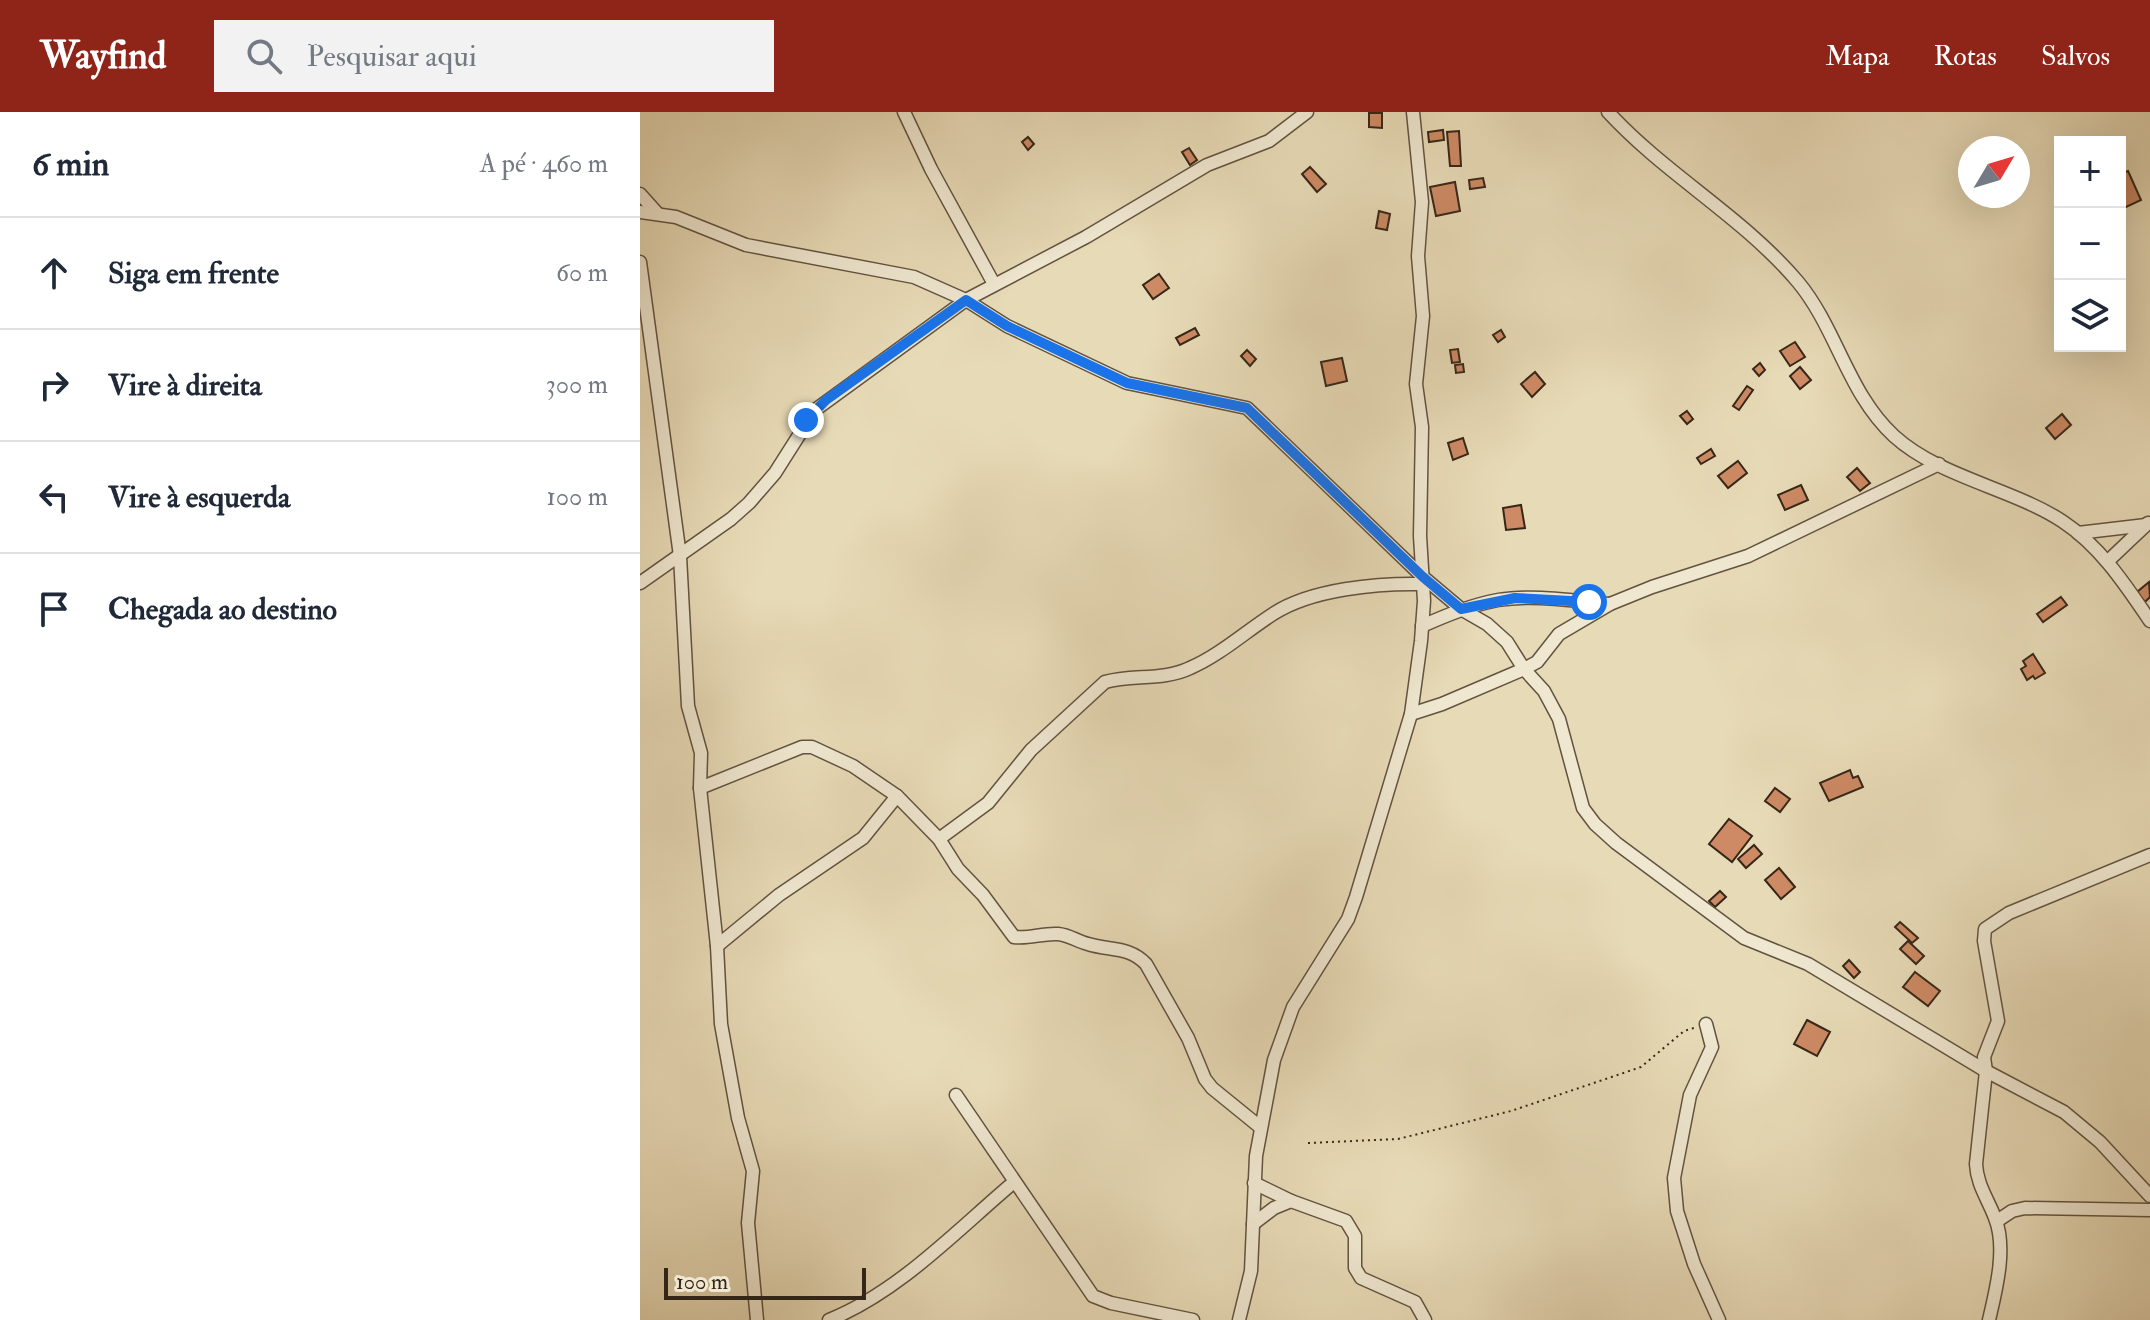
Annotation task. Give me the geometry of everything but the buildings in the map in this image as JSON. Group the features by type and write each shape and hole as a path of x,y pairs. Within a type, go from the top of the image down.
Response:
{"street":[{"path":"904,112 931,169 994,284"},
{"path":"640,583 749,503 775,473 815,410 966,300 1086,237 1207,165 1269,141 1307,112"},
{"path":"1239,1320 1251,1271 1254,1183 1260,1127 1274,1060 1293,1007 1348,919 1411,714 1422,626 1423,581 1420,536 1422,427 1416,384 1423,316 1418,256 1422,202 1413,112"},
{"path":"1608,112 1655,158 1738,221 1778,259 1813,303 1858,391 1907,447 2036,508 2078,533 2108,561 2150,621"},
{"path":"640,194 657,213"},
{"path":"640,212 676,217 757,248 914,277 966,300 1007,326 1127,383 1247,408 1423,581 1487,624 1507,642 1524,669 1544,691 1559,719 1583,808 1616,843 1726,928 1808,964 1986,1071 2079,1122 2150,1196"},
{"path":"640,262 680,556 688,706 701,753 700,788 717,946 721,1024 738,1118 753,1171 748,1223 757,1320"},
{"path":"1411,714 1442,704 1537,662 1559,634 1610,604 1748,556 1939,464"},
{"path":"2078,533 2148,523"},
{"path":"2108,561 2148,523"},
{"path":"939,839 988,803 1031,750 1105,682 1119,678 1163,676 1189,669 1274,613 1298,602 1374,584 1423,581"},
{"path":"1422,626 1461,609 1515,598 1610,604"},
{"path":"700,788 802,747 812,747 866,773 897,796 939,839 958,869 983,895 1014,937 1029,939 1062,935 1084,944 1130,951 1137,955 1146,964 1188,1038 1205,1079 1260,1127"},
{"path":"717,946 779,895 863,838 897,796"},
{"path":"1989,1320 1999,1272 1997,1221 1977,1180 1976,1164 1986,1071 1984,1057 1998,1021 1984,941 1987,926 2009,913 2150,855"},
{"path":"1706,1024 1712,1047 1690,1095 1674,1178 1674,1193 1694,1264 1719,1320"},
{"path":"956,1095 1093,1296 1111,1303 1193,1320"},
{"path":"829,1320 855,1308 893,1283 1014,1182"},
{"path":"1254,1183 1291,1201 1346,1221 1352,1226 1355,1236 1355,1268 1361,1278 1415,1302 1425,1320"},
{"path":"1253,1224 1274,1208 1291,1201"},
{"path":"1997,1221 2012,1211 2025,1208 2150,1210"}],"path":[{"path":"1308,1143 1398,1139 1511,1111 1641,1067 1684,1031 1706,1024"}],"route":[{"path":"806,420 826,400 966,300 1007,326 1127,383 1247,408 1423,577 1461,609 1515,598 1589,602"}]}
